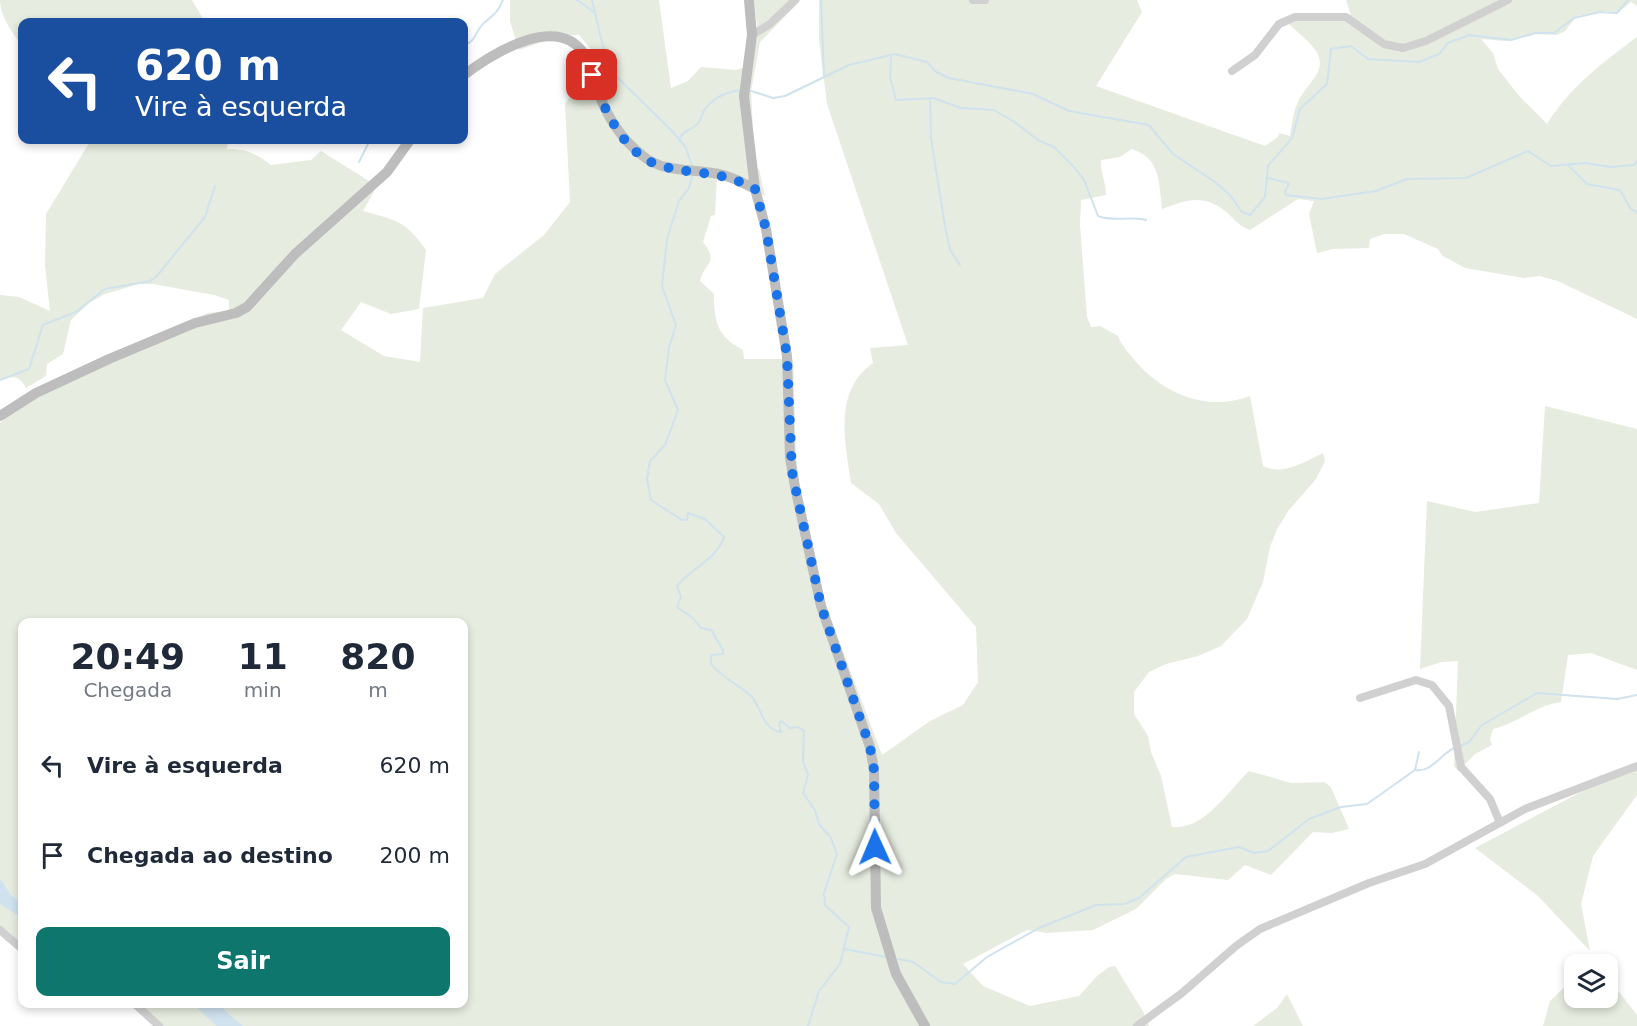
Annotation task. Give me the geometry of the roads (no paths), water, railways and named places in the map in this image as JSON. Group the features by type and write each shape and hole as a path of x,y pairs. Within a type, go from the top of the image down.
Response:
{"street":[{"path":"749,0 752,35 744,96 755,189 766,229 787,356 790,458 793,480 821,606 870,747 874,770 876,908 896,974 925,1026"},
{"path":"752,35 770,24 795,0"},
{"path":"974,0 985,0"},
{"path":"1232,71 1255,55 1279,24 1295,17 1346,17 1384,44 1403,48 1426,41 1508,0"},
{"path":"468,73 520,42 544,37 567,39 580,48 588,60 601,102 613,124 643,157 666,168 731,177 755,189"},
{"path":"0,416 49,386 109,359 195,323 236,313 247,307 295,254 387,172 407,144"},
{"path":"1360,698 1416,680 1432,685 1449,706 1461,767 1490,799 1500,823"},
{"path":"1137,1026 1182,993 1236,946 1260,929 1351,890 1425,864 1525,809 1637,766"},
{"path":"0,930 18,946"},
{"path":"139,1008 159,1026"}],"water":[{"path":"0,878 12,896 18,900 18,915 0,904"},
{"path":"197,1008 223,1008 243,1026 216,1026"}],"waterway":[{"path":"468,44 481,26 497,11 503,0"},
{"path":"577,0 594,12"},
{"path":"592,0 608,68 685,146 693,168"},
{"path":"821,0 824,76"},
{"path":"748,90 773,98 785,96 849,65 895,54 927,62 936,72 949,78 1033,94 1069,111 1149,125 1173,154 1215,182 1230,195 1242,212 1250,215 1265,197 1268,166 1292,138 1300,109 1327,84 1331,49 1351,46 1368,59 1419,62 1439,54 1448,43 1469,35 1511,40 1536,33 1554,33 1574,18 1600,12 1617,13 1628,0"},
{"path":"891,55 890,77 896,100 933,98 961,108 994,110 1038,140 1054,147 1074,167 1084,180 1098,216 1110,219 1146,220"},
{"path":"679,141 685,132 699,122 705,109 713,101 727,93 743,90"},
{"path":"930,98 931,138 945,226 950,250 960,265"},
{"path":"359,162 368,144"},
{"path":"1268,178 1289,183 1286,195 1322,199 1376,191 1407,179 1466,178 1528,151 1551,166 1585,163 1611,167 1634,165 1637,161"},
{"path":"1568,165 1587,184 1620,190 1630,208 1637,213"},
{"path":"693,173 689,188 679,201 667,239 662,286 676,325 669,347 665,380 678,410 665,445 650,461 647,479 651,500 682,520 687,520 688,513 705,519 724,537 715,552 677,586 681,597 677,607 693,618 701,628 711,630 723,650 723,654 711,655 711,664 752,697 770,727 781,732 779,724 781,721 790,728 798,727 804,731 803,762 808,775 803,793 815,810 819,824 831,838 837,854 824,893 825,905 849,927 840,964 819,991 808,1026"},
{"path":"0,380 29,369 43,325 76,312 105,289 150,281 156,277 205,217 215,186"},
{"path":"1460,746 1469,742 1482,725 1537,693 1617,699 1637,695"},
{"path":"1415,770 1426,769 1454,748"},
{"path":"898,959 913,962 941,982 955,984 987,957 1039,928 1096,905 1125,904 1139,898 1186,857 1239,847 1254,853 1268,851 1309,819 1341,807 1367,804 1415,770 1419,752"},
{"path":"845,949 886,957"}]}
